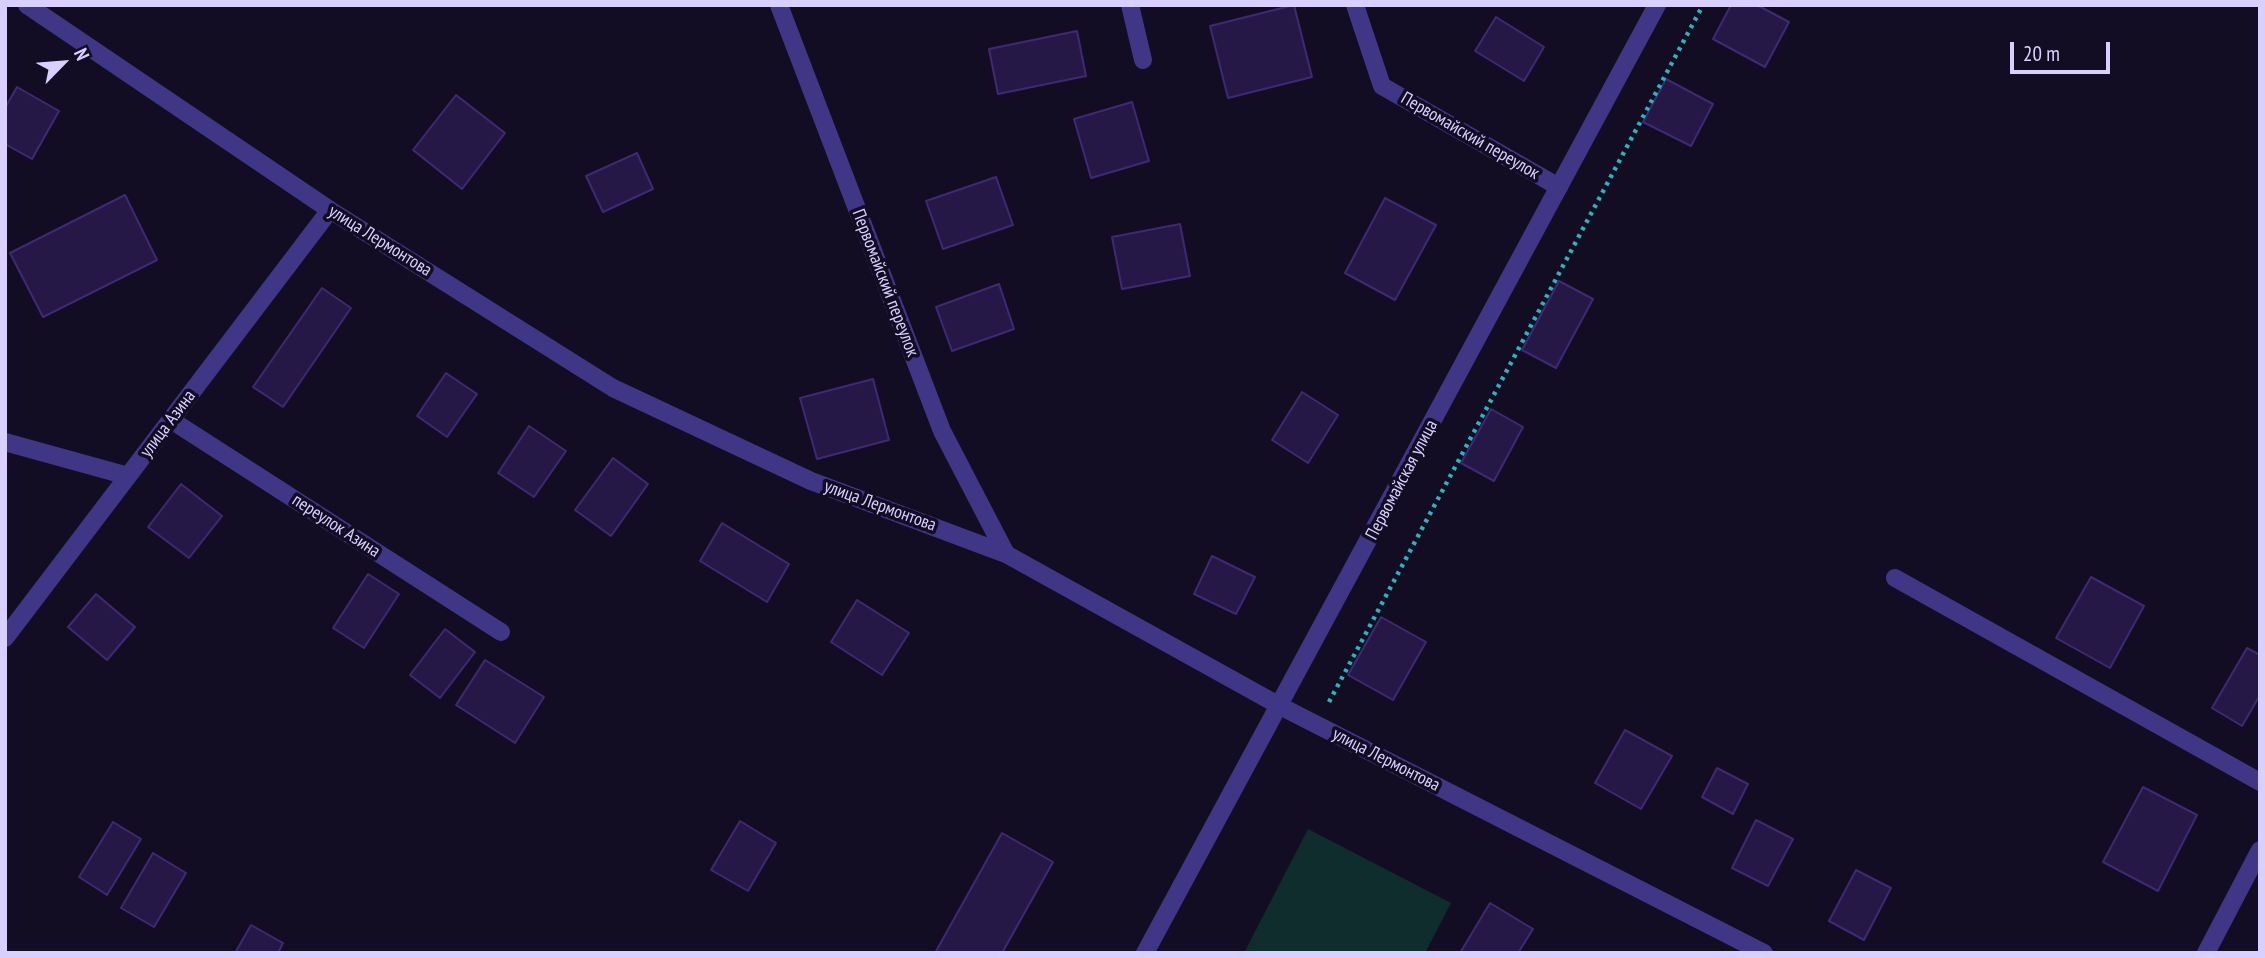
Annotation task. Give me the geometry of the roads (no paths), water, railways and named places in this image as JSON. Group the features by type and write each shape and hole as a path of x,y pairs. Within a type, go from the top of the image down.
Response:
{"street":[{"name":"улица Лермонтова","path":"27,5 330,209 613,388 811,481 1006,554 1280,706 1764,953"},
{"name":"Первомайский переулок","path":"779,5 942,431 1006,554"},
{"path":"1130,5 1143,60"},
{"name":"Первомайский переулок","path":"1355,5 1382,86 1559,187"},
{"name":"Первомайская улица","path":"1145,953 1657,5"},
{"name":"улица Азина","path":"5,638 330,209"},
{"name":"переулок Азина","path":"171,420 501,632"},
{"path":"5,442 128,476"},
{"path":"1895,578 2260,782"},
{"path":"2206,953 2260,850"}]}
